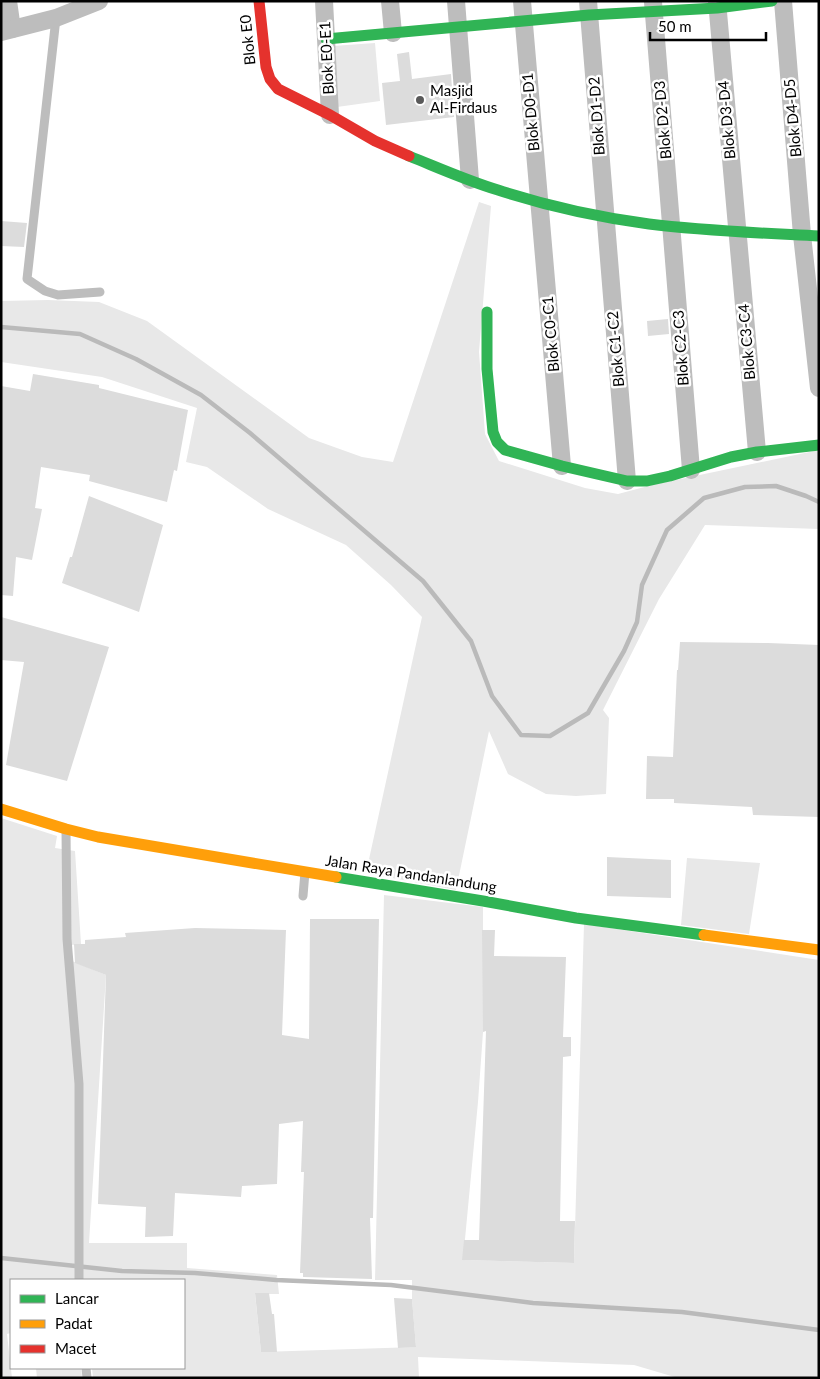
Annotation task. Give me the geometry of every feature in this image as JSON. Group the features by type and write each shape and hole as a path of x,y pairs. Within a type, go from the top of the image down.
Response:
{"street":[{"path":"8,1 6,31 56,18 100,1"},
{"name":"Blok E0","path":"259,1 268,75 273,84 278,89 330,115"},
{"name":"Blok E0-E1","path":"324,1 330,115"},
{"path":"390,1 393,33"},
{"path":"456,1 470,180"},
{"name":"Blok D0-D1","path":"522,1 538,202"},
{"path":"326,39 523,21 589,8 772,1"},
{"name":"Blok D4-D5","path":"783,1 810,235 819,388"},
{"name":"Blok D3-D4","path":"717,4 737,232"},
{"name":"Blok D2-D3","path":"654,7 672,227"},
{"name":"Blok D1-D2","path":"589,8 605,218"},
{"path":"330,115 375,141 404,154 496,190 538,202 605,218 672,227 810,235"},
{"name":"Blok C0-C1","path":"538,202 562,466"},
{"name":"Blok C1-C2","path":"605,218 627,481"},
{"name":"Blok C2-C3","path":"672,227 691,470"},
{"name":"Blok C3-C4","path":"737,232 757,452"},
{"path":"487,312 487,369 494,438 498,445 505,450 627,481 647,481 691,470 731,457 819,445"},
{"name":"Jalan Raya Pandanlandung","path":"1,809 98,837 188,853 576,918 819,950"}],"lane":[{"path":"56,18 27,279 45,291 58,295 100,292"},
{"path":"66,829 67,940 79,1084 79,1279"},
{"path":"303,896 305,872"}],"shaded area":[{"path":"375,43 380,101 337,107 333,46"},
{"path":"479,202 491,206 479,352 485,434 499,461 585,488 618,494 652,485 819,450 819,529 705,525 659,599 603,710 609,718 606,794 576,796 546,794 508,774 489,731 456,890 366,873 422,617 391,585 346,545 268,509 207,467 186,462 197,408 102,377 1,362 1,301 99,302 147,321 309,438 362,457 393,462"},
{"path":"1,818 57,836 55,848 75,851 81,944 71,945 72,961 106,975 89,1243 187,1243 187,1268 277,1275 279,1294 255,1294 261,1352 416,1347 412,1280 375,1280 384,895 483,907 483,1032 463,1260 574,1263 584,924 819,960 819,1376 799,1378 678,1378 634,1365 418,1357 419,1378 93,1378 92,1369 185,1369 185,1279 10,1279 10,1333 7,1334 12,1378 1,1378"},
{"path":"687,858 760,863 749,934 681,925"},
{"path":"36,1369 81,1369 82,1377 37,1378"}],"building":[{"name":"Masjid Al-Firdaus","path":"409,52 412,79 451,74 454,117 386,125 382,83 400,81 397,54"},
{"path":"1,221 27,223 24,247 1,246"},
{"path":"668,319 669,334 648,336 647,321"},
{"path":"33,374 99,385 99,388 188,410 177,471 174,470 167,502 89,481 90,475 41,467 35,508 42,509 32,560 16,557 13,596 1,595 1,386 30,391"},
{"path":"89,496 163,525 139,612 62,583 70,557 72,557"},
{"path":"1,617 109,647 67,781 6,765 24,662 1,660"},
{"path":"680,642 819,645 819,817 753,815 752,807 674,803 674,799 646,799 647,756 673,757"},
{"path":"607,857 671,860 671,898 607,896"},
{"path":"310,919 379,919 373,1218 370,1218 372,1279 303,1277 303,1273 300,1273 304,1172 301,1172 303,1121 279,1124 277,1184 242,1186 241,1197 175,1193 173,1236 145,1237 146,1207 98,1204 106,975 75,963 74,944 85,944 85,940 126,937 125,933 195,928 286,930 282,1035 309,1039"},
{"path":"482,930 495,930 494,956 566,957 563,1037 571,1037 571,1056 563,1057 560,1221 575,1221 574,1263 462,1260 464,1240 479,1240 486,1031 483,1032"},
{"path":"255,1293 269,1293 272,1314 274,1314 277,1352 261,1352"},
{"path":"394,1298 412,1299 416,1347 398,1348"}],"waterway":[{"path":"1,327 80,334 136,359 201,395 250,433 423,581 471,641 492,696 521,735 550,736 588,713 624,651 637,622 642,585 667,530 704,498 745,487 776,486 819,502"},
{"path":"1,1258 122,1271 195,1273 276,1280 391,1285 533,1303 682,1312 819,1330"}],"traffic: fast":[{"path":"326,39 589,15 717,8 772,1"},
{"path":"409,156 487,186 535,201 592,214 670,226 734,232 819,236"},
{"path":"487,312 487,369 493,432 497,442 505,450 627,481 647,481 670,476 731,457 819,445"},
{"path":"336,877 576,918 704,935"}],"traffic: slow":[{"path":"1,809 98,837 336,877"},
{"path":"704,935 819,950"}],"traffic: jam":[{"path":"259,1 266,67 270,79 278,89 330,115 375,141 409,156"}],"place":[{"name":"Masjid Al-Firdaus","path":"420,100"}]}
